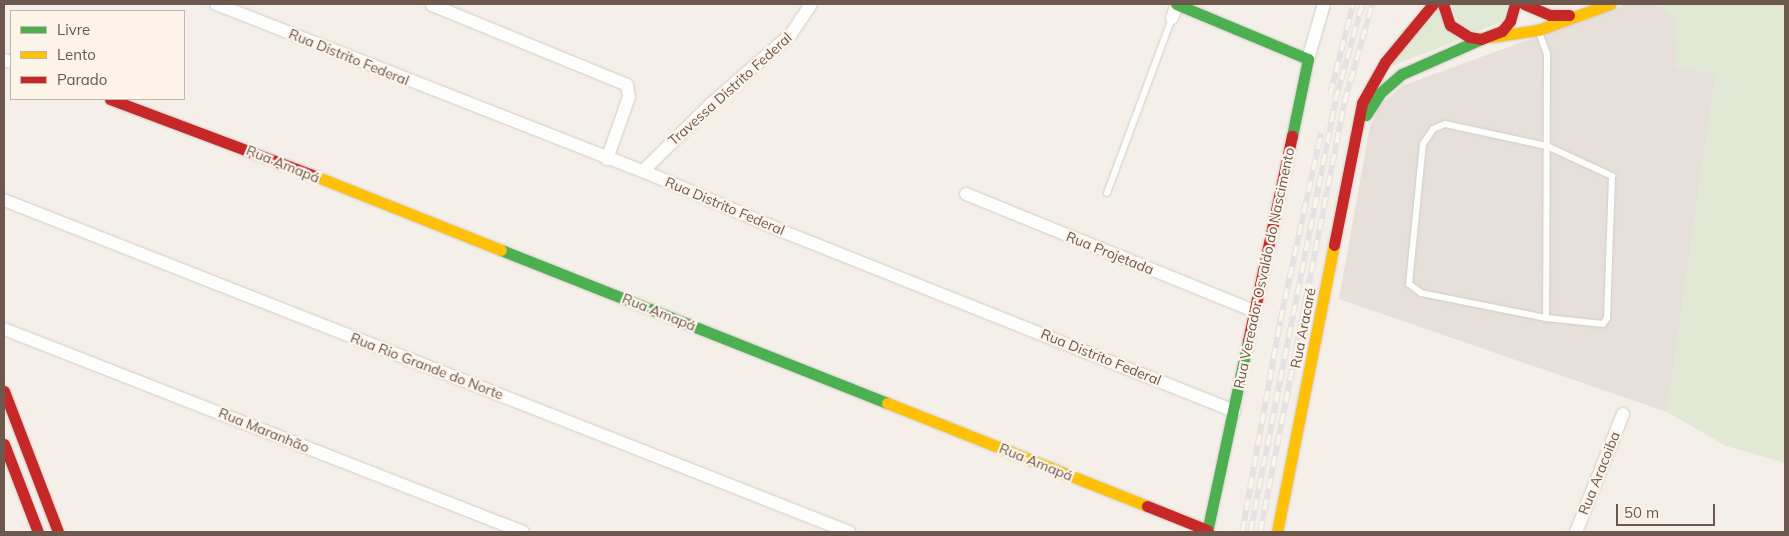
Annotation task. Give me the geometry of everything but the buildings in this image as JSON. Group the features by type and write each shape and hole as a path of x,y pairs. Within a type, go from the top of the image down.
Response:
{"street":[{"name":"Rua Distrito Federal","path":"216,4 607,159 644,171 782,230 1234,411"},
{"name":"Travessa Distrito Federal","path":"644,171 712,103 791,34 811,4"},
{"path":"1172,18 1176,4 1308,59"},
{"name":"Rua Vereador Osvaldo do Nascimento","path":"1207,531 1308,59 1324,4"},
{"name":"Rua Aracaré","path":"1277,532 1362,103 1372,80 1402,38 1433,4"},
{"path":"1442,4 1450,25 1469,38 1486,38 1538,30 1610,4"},
{"path":"1486,38 1510,21 1515,4"},
{"path":"1524,4 1550,15 1579,14"},
{"path":"432,5 627,85 629,97 607,159"},
{"name":"Rua Aracaré","path":"1356,130 1375,99 1393,81 1432,58 1486,38"},
{"name":"Rua Amapá","path":"113,100 243,148 1207,531"},
{"name":"Rua Projetada","path":"966,194 1254,311"},
{"name":"Rua Rio Grande do Norte","path":"4,200 849,532"},
{"name":"Rua Maranhão","path":"4,329 523,532"},
{"path":"4,391 58,532"},
{"name":"Rua Aracoiba","path":"1576,532 1623,414"},
{"path":"4,444 38,532"}],"lane":[{"path":"1107,193 1172,18"},
{"path":"1538,30 1547,54 1546,318"},
{"path":"1445,124 1547,146 1612,176 1607,318 1603,324 1546,318 1421,293 1410,284 1423,144 1433,129 1445,124"}],"shaded area":[{"path":"1626,4 1655,4 1675,19 1716,74 1667,412 1339,299 1370,126 1379,106 1402,86"}],"green space":[{"path":"1450,4 1509,4 1503,21 1476,32 1459,24"},
{"path":"1655,4 1785,4 1785,463 1726,446 1667,412 1716,74 1676,68 1675,19"},
{"path":"1437,9 1459,40 1389,67"}],"railway":[{"path":"1330,94 1353,4"},
{"path":"1250,532 1335,101 1362,4"},
{"path":"1260,532 1344,103 1372,4"},
{"path":"1242,532 1280,321 1321,133"}],"traffic: fast":[{"path":"1176,4 1308,59 1292,136"},
{"path":"1366,115 1381,92 1402,74 1481,39"},
{"path":"501,250 887,403"},
{"path":"1207,532 1248,341"}],"traffic: slow":[{"path":"1490,37 1538,30 1610,4"},
{"path":"315,176 501,250"},
{"path":"1277,532 1334,245"},
{"path":"887,403 1147,506"}],"traffic: jam":[{"path":"1334,245 1362,103 1385,62 1433,4"},
{"path":"1443,4 1450,25 1469,37 1481,39 1502,31 1510,21 1515,4"},
{"path":"1524,4 1550,15 1569,15"},
{"path":"113,100 315,176"},
{"path":"1248,341 1292,136"},
{"path":"4,391 58,532"},
{"path":"4,444 38,532"},
{"path":"1147,506 1207,530"}]}
